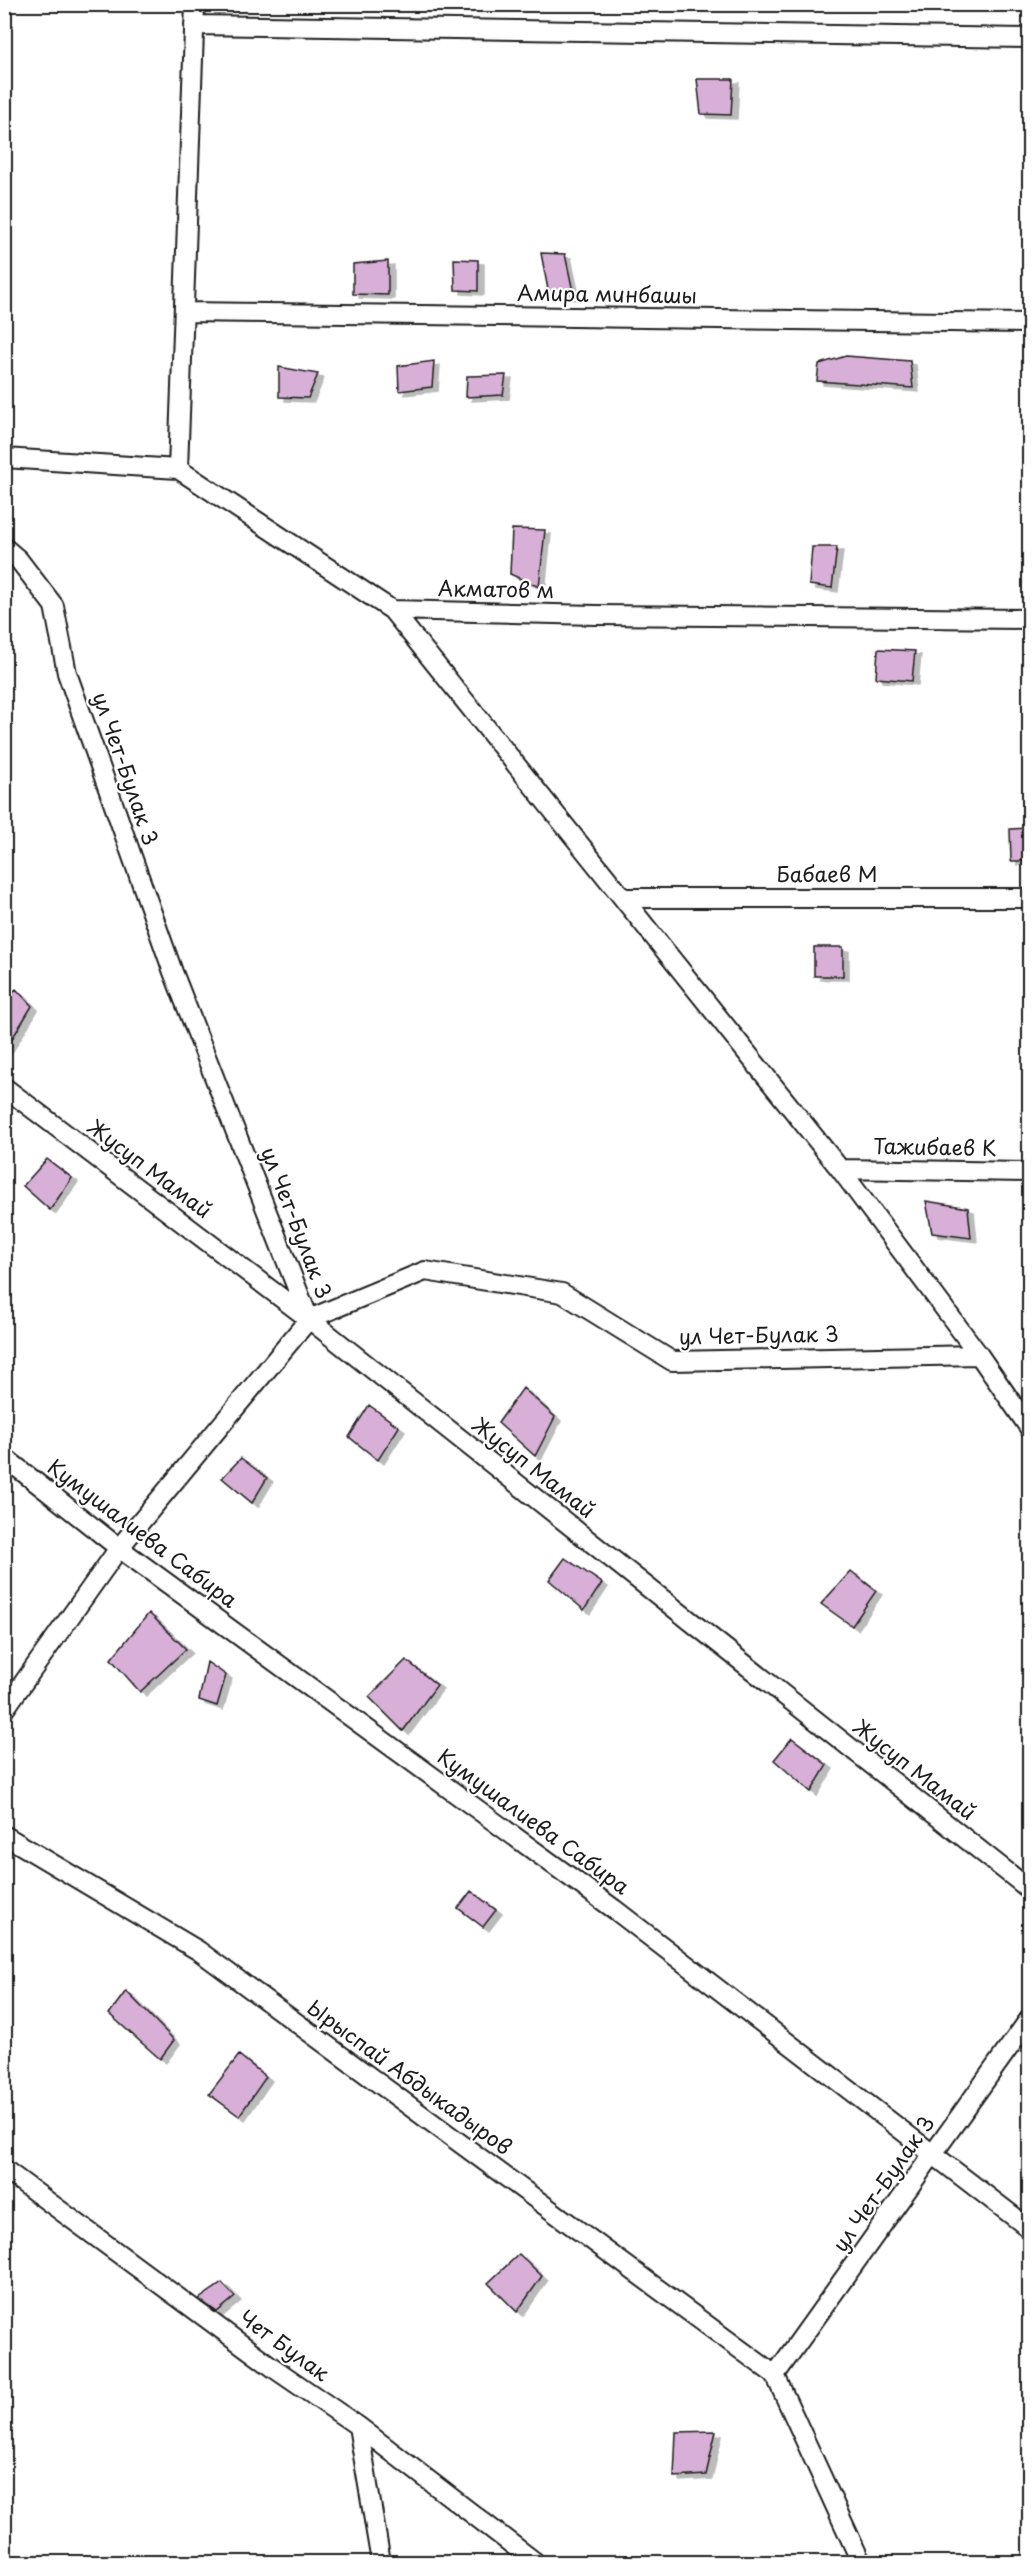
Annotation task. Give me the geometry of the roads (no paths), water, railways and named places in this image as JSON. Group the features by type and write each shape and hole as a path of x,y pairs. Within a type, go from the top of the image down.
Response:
{"street":[{"path":"178,469 195,4"},
{"path":"195,24 1029,38"},
{"name":"Амира минбашы","path":"184,312 1029,323"},
{"path":"4,458 178,469 392,610 840,1169 980,1355 1029,1429"},
{"name":"ул Чет-Булак 3","path":"4,547 18,559 54,606 67,673 173,972 309,1319 424,1271 562,1293 672,1361 980,1355"},
{"name":"Акматов м","path":"392,610 596,615 1029,619"},
{"name":"Бабаев М","path":"624,898 1029,898"},
{"name":"Жусуп Мамай","path":"4,1087 309,1319 1029,1890"},
{"name":"Тажибаев К","path":"840,1169 1029,1172"},
{"path":"4,1710 119,1548 309,1319"},
{"name":"Кумушалиева Сабира","path":"4,1457 119,1548 614,1909 1029,2229"},
{"name":"Ырыспай Абдыкадыров","path":"4,1835 199,1951 775,2375"},
{"name":"ул Чет-Булак 3","path":"775,2375 1029,2018"},
{"name":"Чет Булак","path":"4,2169 275,2369 358,2426 535,2562"},
{"path":"775,2375 861,2562"},
{"path":"358,2426 381,2562"}]}
